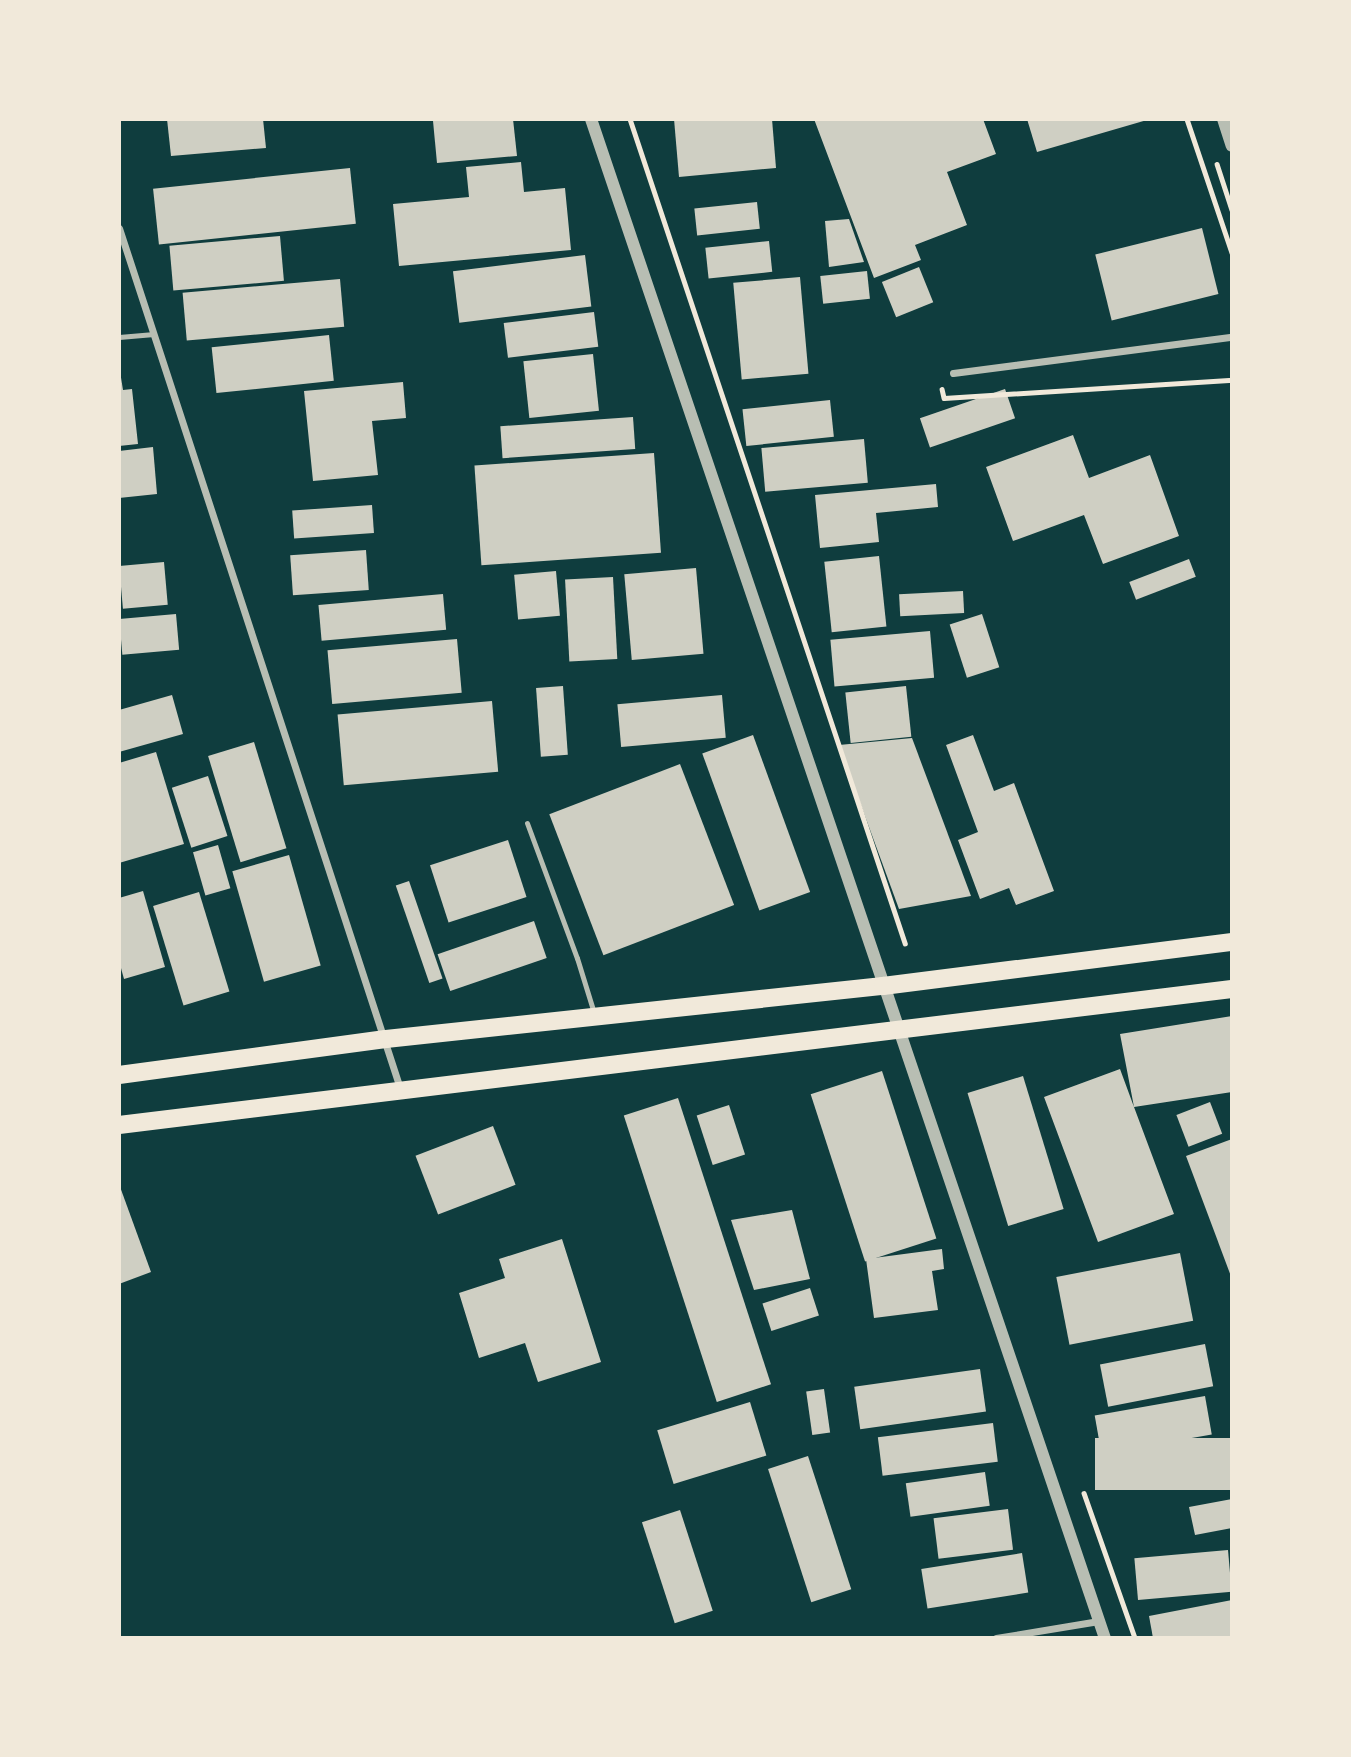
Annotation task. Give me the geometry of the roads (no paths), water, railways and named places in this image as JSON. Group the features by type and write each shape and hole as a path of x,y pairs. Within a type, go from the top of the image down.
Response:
{"main road":[{"path":"119,1075 386,1039 883,986 1232,942"},
{"path":"119,1125 400,1088 1232,989"}],"street":[{"path":"591,119 1105,1638"},
{"path":"1223,119 1232,146"},
{"path":"119,228 400,1088"},
{"path":"953,373 1232,337"},
{"path":"996,1638 1099,1621"}],"lane":[{"path":"119,337 154,334"},
{"path":"527,823 577,958 595,1016"}]}
